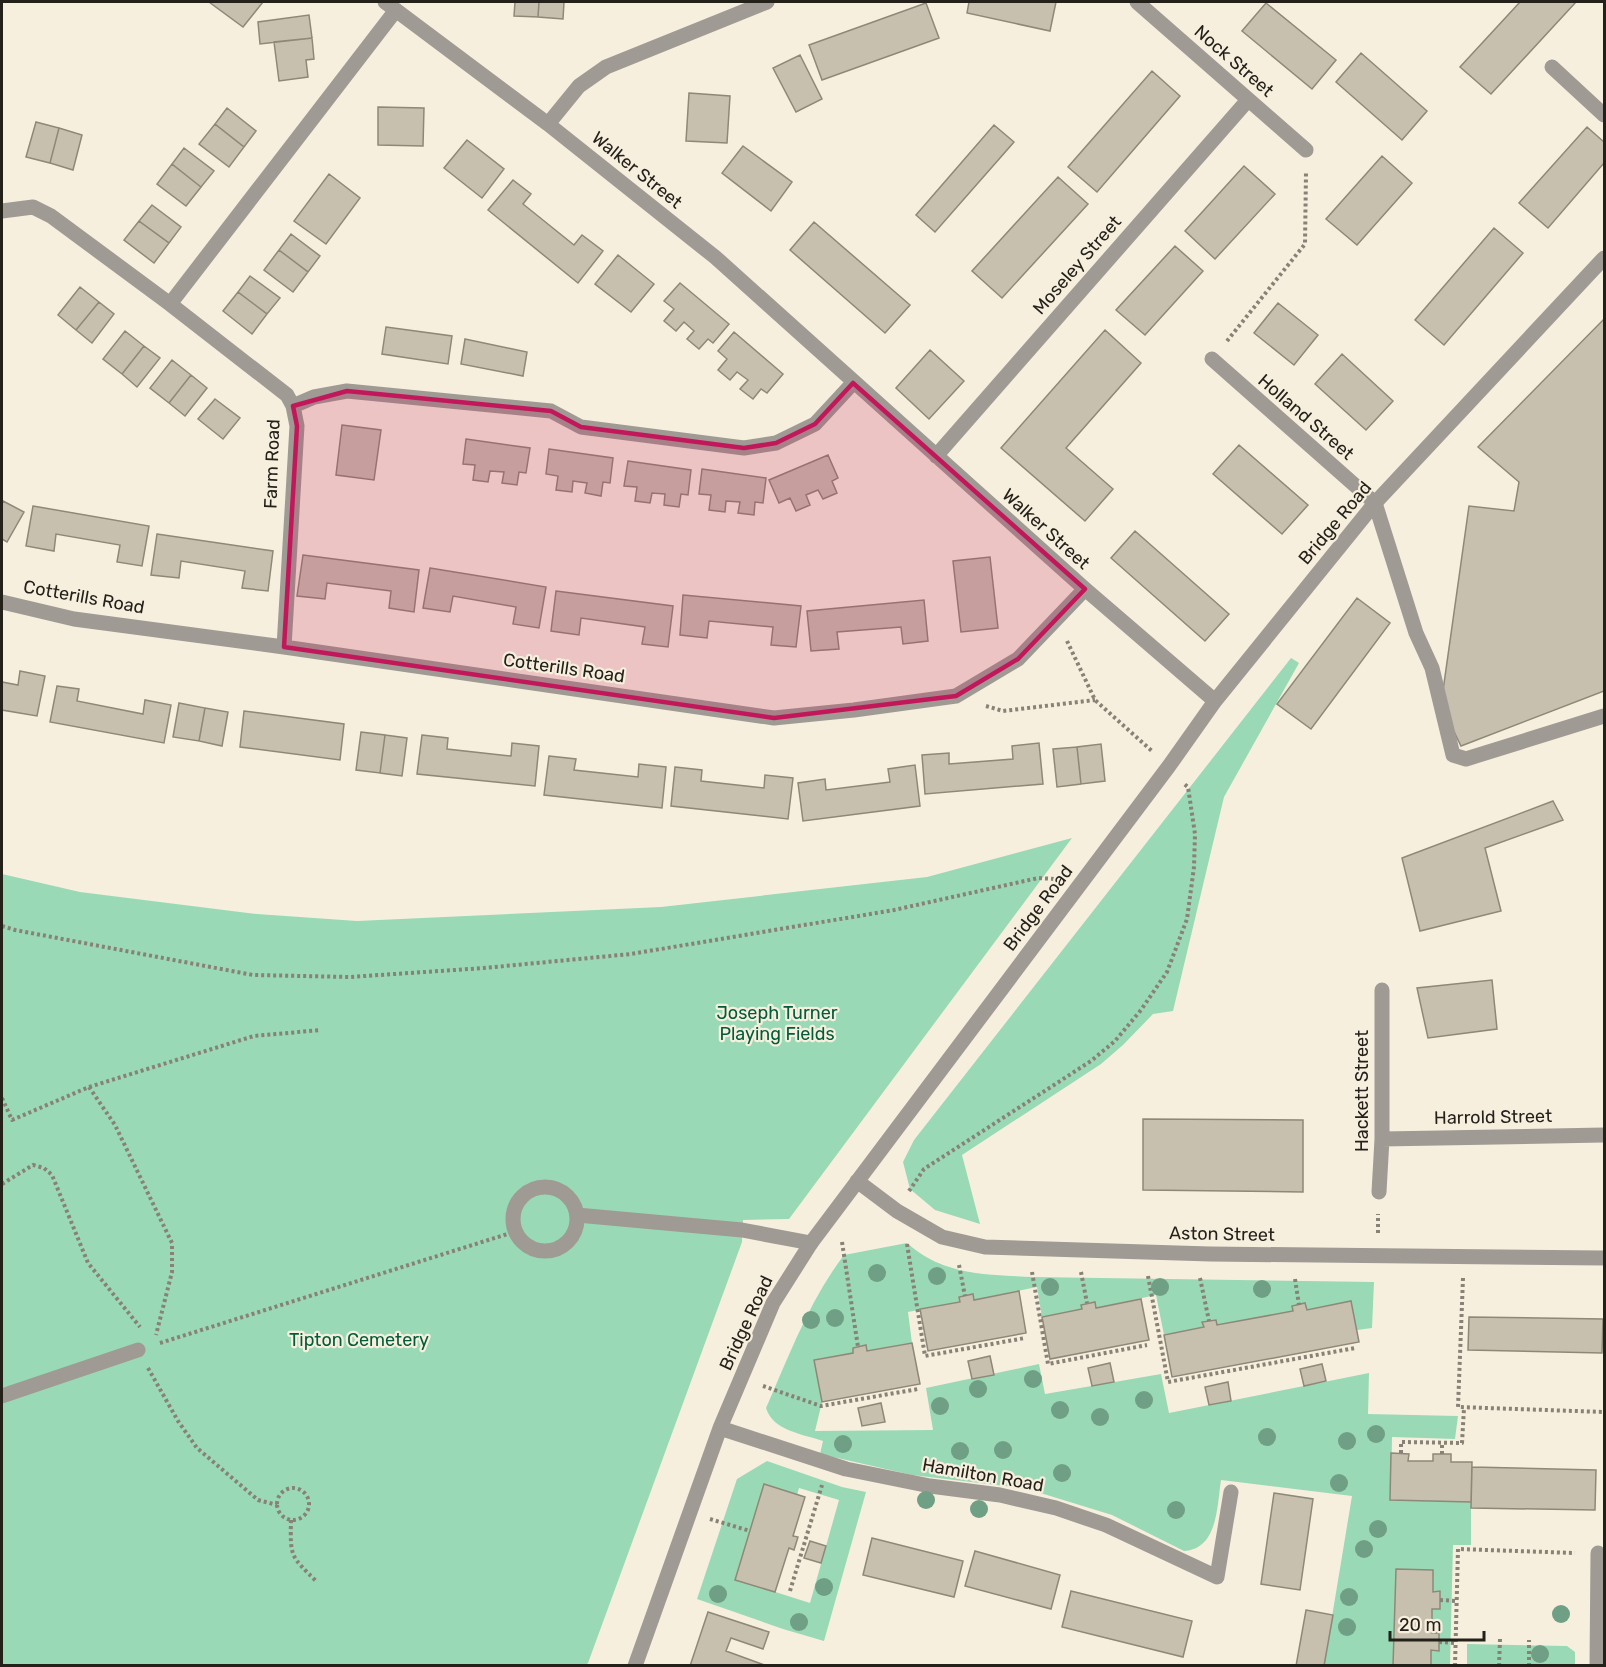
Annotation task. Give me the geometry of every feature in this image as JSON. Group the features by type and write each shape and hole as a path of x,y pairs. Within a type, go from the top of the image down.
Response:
{"street":[{"path":"548,124 579,86 606,67 767,2"},
{"name":"Nock Street","path":"1137,2 1306,150"},
{"path":"170,304 390,6"},
{"name":"Walker Street","path":"390,6 548,124 715,257 1085,590 1215,701"},
{"path":"1552,67 1605,116"},
{"name":"Moseley Street","path":"936,456 1248,100"},
{"name":"Farm Road","path":"2,211 33,207 51,216 287,395 293,406 297,426 284,647"},
{"name":"Bridge Road","path":"635,1665 720,1428 773,1303 810,1243 1084,880 1215,701 1375,503 1605,258"},
{"name":"Holland Street","path":"1212,359 1375,503"},
{"path":"293,406 314,397 347,391 551,411 581,427 744,448 776,443 815,424 854,383"},
{"path":"1375,503 1416,633 1432,668 1453,755 1466,759 1605,716"},
{"name":"Cotterills Road","path":"2,602 74,619 774,718 956,696 1018,658 1085,590"},
{"name":"Hackett Street","path":"1379,1192 1382,1139 1382,990"},
{"name":"Harrold Street","path":"1382,1139 1605,1134"},
{"name":"Aston Street","path":"857,1180 897,1211 942,1237 985,1247 1210,1254 1605,1258"},
{"path":"541,1187 558,1189 571,1200 577,1215 575,1231 565,1245 549,1251 533,1249 520,1239 513,1223 515,1207 526,1193 541,1187"},
{"path":"577,1215 742,1230 810,1243"},
{"path":"2,1396 138,1350"},
{"name":"Hamilton Road","path":"720,1428 846,1469 930,1486 1000,1495 1056,1508 1106,1525 1217,1577 1231,1492"},
{"path":"1597,1665 1598,1553"}],"path":[{"path":"1212,359 1305,244 1306,150"},
{"path":"897,1211 924,1169 1091,1060 1115,1041 1141,1010 1167,972 1187,919 1194,867 1195,834 1188,788 1169,766 1095,700 1056,619"},
{"path":"956,696 1003,711 1095,700"},
{"path":"2,926 253,975 350,977 484,968 631,954 894,910 1038,878 1084,880"},
{"path":"2,1098 12,1120 89,1088 254,1036 321,1030"},
{"path":"89,1088 115,1125 172,1243 172,1272 159,1319 155,1345"},
{"path":"2,1184 33,1165 44,1168 52,1174 88,1263 155,1345"},
{"path":"1377,1255 1379,1192"},
{"path":"277,1505 258,1500 197,1448 178,1421 138,1350 517,1231"},
{"path":"906,1238 925,1356 1025,1338"},
{"path":"842,1242 858,1347"},
{"path":"1464,1257 1458,1407 1605,1412"},
{"path":"959,1265 965,1296"},
{"path":"1032,1271 1048,1364 1146,1345"},
{"path":"1081,1272 1087,1304"},
{"path":"1148,1272 1168,1382 1355,1348"},
{"path":"1200,1273 1209,1321"},
{"path":"1293,1274 1299,1305"},
{"path":"763,1386 821,1406 918,1389"},
{"path":"1401,1453 1401,1442 1462,1443 1464,1408"},
{"path":"1442,1443 1442,1454"},
{"path":"790,1591 829,1463"},
{"path":"294,1488 303,1492 309,1501 307,1512 291,1520 280,1514 277,1499 283,1491 294,1488"},
{"path":"690,1512 750,1531"},
{"path":"291,1520 290,1548 295,1560 317,1582"},
{"path":"1455,1665 1458,1549 1598,1553"},
{"path":"1440,1600 1457,1601"},
{"path":"1498,1665 1500,1639"},
{"path":"1528,1665 1529,1640"},
{"path":"1439,1642 1456,1643"}],"highlighted area":[{"path":"853,383 1085,589 1018,659 956,696 774,718 284,647 297,426 293,406 347,391 551,411 581,427 744,448 776,443 815,424"}],"green space":[{"path":"1291,658 1299,663 1224,797 1173,1011 1153,1014 1101,1064 962,1155 980,1224 935,1210 910,1189 903,1162 914,1140"},
{"name":"Tipton Cemetery","path":"1072,838 789,1219 743,1220 742,1242 585,1666 2,1666 2,874 80,892 257,914 357,921 661,907 927,877"},
{"path":"907,1243 924,1256 942,1265 967,1272 993,1275 1374,1282 1372,1328 1357,1330 1351,1301 1307,1310 1305,1304 1292,1306 1293,1311 1217,1325 1216,1320 1203,1322 1204,1327 1164,1335 1156,1295 1096,1308 1094,1302 1081,1305 1082,1309 1042,1317 1037,1287 974,1300 972,1294 959,1297 960,1302 908,1312 912,1343 867,1351 866,1345 853,1348 853,1353 814,1360 822,1402 815,1431 933,1430 926,1388 1039,1364 1045,1394 1161,1374 1169,1413 1369,1373 1368,1414 1458,1416 1455,1439 1392,1437 1391,1500 1471,1502 1471,1545 1453,1545 1450,1665 1431,1665 1431,1650 1438,1651 1439,1633 1432,1633 1432,1609 1440,1609 1440,1592 1433,1592 1433,1570 1396,1569 1393,1665 1324,1665 1352,1496 1221,1480 1210,1535 1204,1543 1184,1551 1112,1515 1034,1491 912,1475 820,1454 823,1441 782,1427 775,1422 766,1408 810,1310 844,1255"},
{"path":"767,1461 842,1487 866,1492 824,1641 697,1599 737,1479","holes":["764,1484 797,1495 799,1488 839,1500 810,1603 735,1579"]},
{"path":"1467,1644 1567,1646 1575,1652 1575,1665 1467,1665"}],"building":[{"path":"209,2 263,2 243,27"},
{"path":"515,2 539,2 538,17 514,16"},
{"path":"539,2 564,2 563,19 538,17"},
{"path":"969,2 1056,2 1050,31 967,13"},
{"path":"1520,2 1576,2 1491,94 1460,67"},
{"path":"926,3 939,38 822,80 809,45"},
{"path":"1266,3 1336,60 1312,89 1242,31"},
{"path":"309,15 312,38 260,44 258,22"},
{"path":"312,38 314,59 306,60 308,77 279,81 274,42"},
{"path":"1361,53 1427,111 1402,140 1336,82"},
{"path":"800,55 822,99 796,112 773,68"},
{"path":"1152,71 1180,96 1097,192 1068,167"},
{"path":"689,93 730,96 727,143 686,141"},
{"path":"378,107 424,108 423,146 378,145"},
{"path":"227,108 256,131 244,147 215,124"},
{"path":"36,122 59,128 50,163 26,157"},
{"path":"215,124 244,147 229,167 199,144"},
{"path":"994,125 1014,142 935,232 916,215"},
{"path":"1587,127 1604,142 1604,163 1548,228 1519,203"},
{"path":"59,128 82,135 73,170 50,163"},
{"path":"467,140 504,169 482,198 444,168"},
{"path":"743,146 792,182 771,211 722,173"},
{"path":"184,148 214,171 201,187 172,164"},
{"path":"1382,156 1412,183 1357,245 1326,219"},
{"path":"172,164 201,187 186,206 157,184"},
{"path":"1244,166 1275,194 1215,259 1185,231"},
{"path":"329,174 360,198 326,244 294,221"},
{"path":"1058,177 1088,204 1002,298 972,271"},
{"path":"513,180 531,194 523,204 574,245 582,235 603,251 578,283 488,210"},
{"path":"152,205 181,227 169,243 139,221"},
{"path":"139,221 169,243 154,263 124,240"},
{"path":"814,222 910,305 885,333 790,250"},
{"path":"1494,228 1523,253 1444,345 1415,320"},
{"path":"291,234 320,256 308,272 279,250"},
{"path":"1175,246 1203,271 1145,335 1116,310"},
{"path":"279,250 308,272 293,292 264,270"},
{"path":"618,255 654,284 631,312 595,284"},
{"path":"250,276 280,298 267,314 238,292"},
{"path":"680,283 729,324 713,343 708,339 699,349 687,339 694,331 684,322 676,331 664,321 674,309 664,301"},
{"path":"80,287 99,302 76,330 58,315"},
{"path":"238,292 267,314 252,334 223,311"},
{"path":"99,302 114,314 92,343 76,330"},
{"path":"1278,303 1318,335 1294,365 1254,333"},
{"path":"1604,319 1604,691 1461,746 1441,705 1469,506 1514,511 1519,482 1478,447"},
{"path":"386,327 452,336 448,364 382,354"},
{"path":"1105,330 1141,363 1066,448 1113,489 1085,521 1001,448"},
{"path":"125,331 144,346 122,374 103,359"},
{"path":"734,332 783,374 767,393 761,389 753,399 740,389 748,380 737,372 730,380 718,370 727,359 718,351"},
{"path":"465,339 527,352 523,376 461,364"},
{"path":"144,346 160,358 137,387 122,374"},
{"path":"930,350 964,381 929,419 896,388"},
{"path":"1342,354 1393,401 1366,430 1315,384"},
{"path":"172,360 191,375 169,403 150,388"},
{"path":"191,375 207,388 185,416 169,403"},
{"path":"215,399 240,418 223,439 198,419"},
{"path":"342,425 381,430 374,480 336,475"},
{"path":"466,439 530,448 526,473 519,472 517,485 502,483 504,472 490,471 488,482 473,480 475,465 463,464"},
{"path":"1239,445 1308,505 1282,534 1213,474"},
{"path":"549,449 613,458 610,483 603,482 601,496 585,493 587,483 573,481 572,492 556,490 558,476 546,474"},
{"path":"828,455 838,478 832,481 837,493 823,499 818,490 806,495 810,505 796,511 790,498 779,503 769,480"},
{"path":"628,461 691,470 688,495 681,494 679,507 664,505 665,494 652,493 650,503 635,501 637,487 624,486"},
{"path":"702,469 766,478 763,503 755,502 754,515 738,513 740,502 726,501 725,512 709,510 711,495 699,494"},
{"path":"3,501 24,512 7,542 2,539"},
{"path":"33,506 149,526 142,566 117,562 120,545 56,534 54,551 26,546"},
{"path":"1135,531 1229,614 1205,641 1111,558"},
{"path":"157,534 273,551 268,591 242,588 245,571 181,561 179,578 151,575"},
{"path":"303,555 419,570 414,612 389,608 391,591 327,583 325,599 297,596"},
{"path":"990,557 998,628 961,632 953,561"},
{"path":"430,568 546,587 539,628 513,624 516,607 453,596 450,612 423,608"},
{"path":"556,591 673,606 668,647 642,644 645,627 581,618 579,635 551,631"},
{"path":"683,595 801,606 796,647 771,645 773,627 709,621 707,638 680,635"},
{"path":"1357,598 1390,623 1311,729 1277,704"},
{"path":"924,600 928,641 903,644 901,627 837,632 839,649 811,651 807,611"},
{"path":"20,671 45,676 37,716 2,710 2,682 18,685"},
{"path":"57,686 79,689 77,701 143,714 145,700 171,705 164,743 50,722"},
{"path":"179,703 205,708 199,741 173,737"},
{"path":"205,708 228,712 222,746 199,741"},
{"path":"244,711 344,724 340,760 240,747"},
{"path":"361,732 385,735 380,773 356,770"},
{"path":"385,735 407,738 402,776 380,773"},
{"path":"422,735 448,738 447,749 511,756 512,743 539,746 535,786 417,774"},
{"path":"1039,743 1043,784 925,794 922,755 949,753 949,764 1013,759 1012,746"},
{"path":"1101,744 1105,781 1081,784 1077,747"},
{"path":"1077,747 1081,784 1057,787 1053,749"},
{"path":"549,756 576,759 574,770 638,777 639,764 666,767 662,808 544,795"},
{"path":"915,765 920,806 803,821 798,783 825,779 826,790 890,782 888,769"},
{"path":"675,767 702,770 701,781 764,788 765,775 793,778 788,819 671,806"},
{"path":"1553,801 1563,820 1485,848 1501,911 1420,931 1402,858"},
{"path":"1492,980 1497,1029 1428,1038 1417,988"},
{"path":"1143,1119 1303,1120 1303,1192 1143,1190"},
{"path":"1019,1291 1026,1333 928,1351 920,1309 960,1302 959,1297 973,1294 974,1300"},
{"path":"1141,1299 1149,1340 1050,1359 1042,1317 1082,1309 1081,1305 1095,1302 1096,1308"},
{"path":"1351,1301 1359,1342 1172,1377 1164,1335 1204,1327 1202,1322 1216,1320 1217,1325 1293,1311 1292,1306 1305,1303 1307,1310"},
{"path":"1469,1317 1603,1319 1602,1353 1468,1350"},
{"path":"912,1343 920,1384 822,1402 814,1360 853,1353 853,1348 866,1345 867,1351"},
{"path":"990,1356 994,1375 972,1379 968,1361"},
{"path":"1110,1363 1114,1382 1092,1386 1088,1368"},
{"path":"1322,1364 1326,1381 1304,1386 1300,1369"},
{"path":"1228,1382 1231,1401 1209,1405 1205,1387"},
{"path":"881,1403 885,1422 862,1426 858,1408"},
{"path":"1391,1453 1409,1454 1408,1461 1433,1461 1433,1454 1451,1454 1451,1462 1472,1462 1471,1502 1390,1500"},
{"path":"1472,1467 1596,1470 1595,1510 1471,1508"},
{"path":"764,1484 805,1497 793,1536 798,1537 794,1550 789,1548 775,1592 735,1580"},
{"path":"1274,1493 1313,1499 1300,1590 1261,1584"},
{"path":"872,1538 963,1561 954,1597 863,1575"},
{"path":"810,1541 826,1546 821,1563 804,1558"},
{"path":"975,1551 1060,1575 1051,1609 965,1586"},
{"path":"1396,1569 1433,1570 1433,1592 1440,1591 1440,1609 1432,1609 1432,1633 1439,1633 1439,1651 1431,1650 1431,1666 1393,1666"},
{"path":"1071,1591 1192,1621 1183,1657 1062,1627"},
{"path":"1306,1610 1333,1615 1324,1666 1296,1666"},
{"path":"708,1612 769,1632 763,1649 731,1638 726,1651 767,1666 690,1666"}],"park label":[{"name":"Joseph Turner Playing Fields","path":"777,1023"}]}
